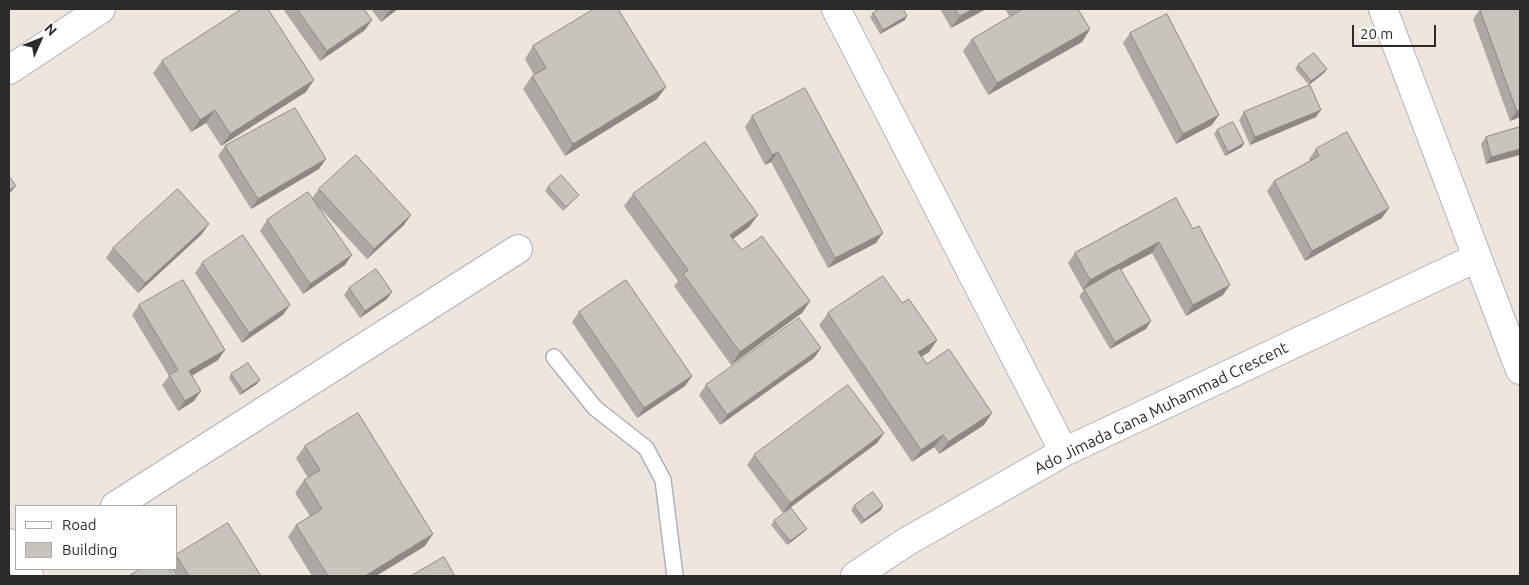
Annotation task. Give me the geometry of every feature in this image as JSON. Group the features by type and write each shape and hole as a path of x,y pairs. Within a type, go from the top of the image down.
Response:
{"street":[{"path":"9,70 100,9"},
{"path":"836,9 1064,452"},
{"path":"1383,9 1520,370"},
{"path":"117,505 518,249"},
{"name":"Ado Jimada Gana Muhammad Crescent","path":"855,576 906,542 1064,452 1476,258"}],"lane":[{"path":"554,356 595,408 646,448 663,480 675,576"}],"building":[{"path":"242,9 268,9 314,80 230,134 215,110 200,120 162,61"},
{"path":"297,9 364,9 372,20 327,51"},
{"path":"594,9 618,9 666,87 573,144 532,76 546,68 533,46"},
{"path":"880,9 903,9 907,16 883,30 873,13"},
{"path":"955,9 973,9 960,16"},
{"path":"1020,9 1078,9 1090,29 997,83 972,39"},
{"path":"1480,9 1520,9 1520,110 1517,111"},
{"path":"1167,14 1219,115 1183,134 1130,33"},
{"path":"1314,53 1327,69 1311,81 1298,65"},
{"path":"1310,85 1321,110 1255,137 1244,112"},
{"path":"805,88 883,233 835,258 778,152 772,155 752,116"},
{"path":"295,108 326,159 258,199 225,146"},
{"path":"1233,122 1244,143 1228,152 1217,130"},
{"path":"1520,127 1520,149 1491,157 1486,137"},
{"path":"1347,132 1389,208 1312,251 1274,181 1319,156 1316,149"},
{"path":"705,142 758,215 730,235 742,250 762,236 810,301 740,352 683,274 688,270 633,194"},
{"path":"356,155 411,215 374,249 319,189"},
{"path":"561,175 579,195 566,207 548,187"},
{"path":"9,176 16,186 9,190"},
{"path":"178,189 209,224 145,283 113,248"},
{"path":"308,192 352,255 310,284 267,220"},
{"path":"1176,198 1193,229 1199,226 1230,285 1193,305 1159,242 1090,280 1075,253"},
{"path":"243,235 290,305 249,333 202,263"},
{"path":"1120,268 1151,321 1115,342 1084,289"},
{"path":"376,269 392,292 365,311 349,288"},
{"path":"883,276 902,303 909,299 937,340 918,352 927,364 949,349 992,413 948,442 943,435 921,450 828,313"},
{"path":"183,280 225,350 189,371 201,391 185,401 169,375 178,370 139,305"},
{"path":"626,280 692,376 644,408 579,312"},
{"path":"799,318 821,348 727,415 706,385"},
{"path":"248,363 260,380 243,391 231,374"},
{"path":"848,385 884,433 790,503 754,455"},
{"path":"358,413 433,534 365,576 328,576 296,525 322,509 304,480 320,470 305,446"},
{"path":"873,492 883,506 864,520 854,506"},
{"path":"791,508 807,529 790,541 774,521"},
{"path":"228,523 261,576 189,576 178,558 178,554"},
{"path":"444,557 455,576 411,576"},
{"path":"138,570 170,570 174,576 129,576"}]}
